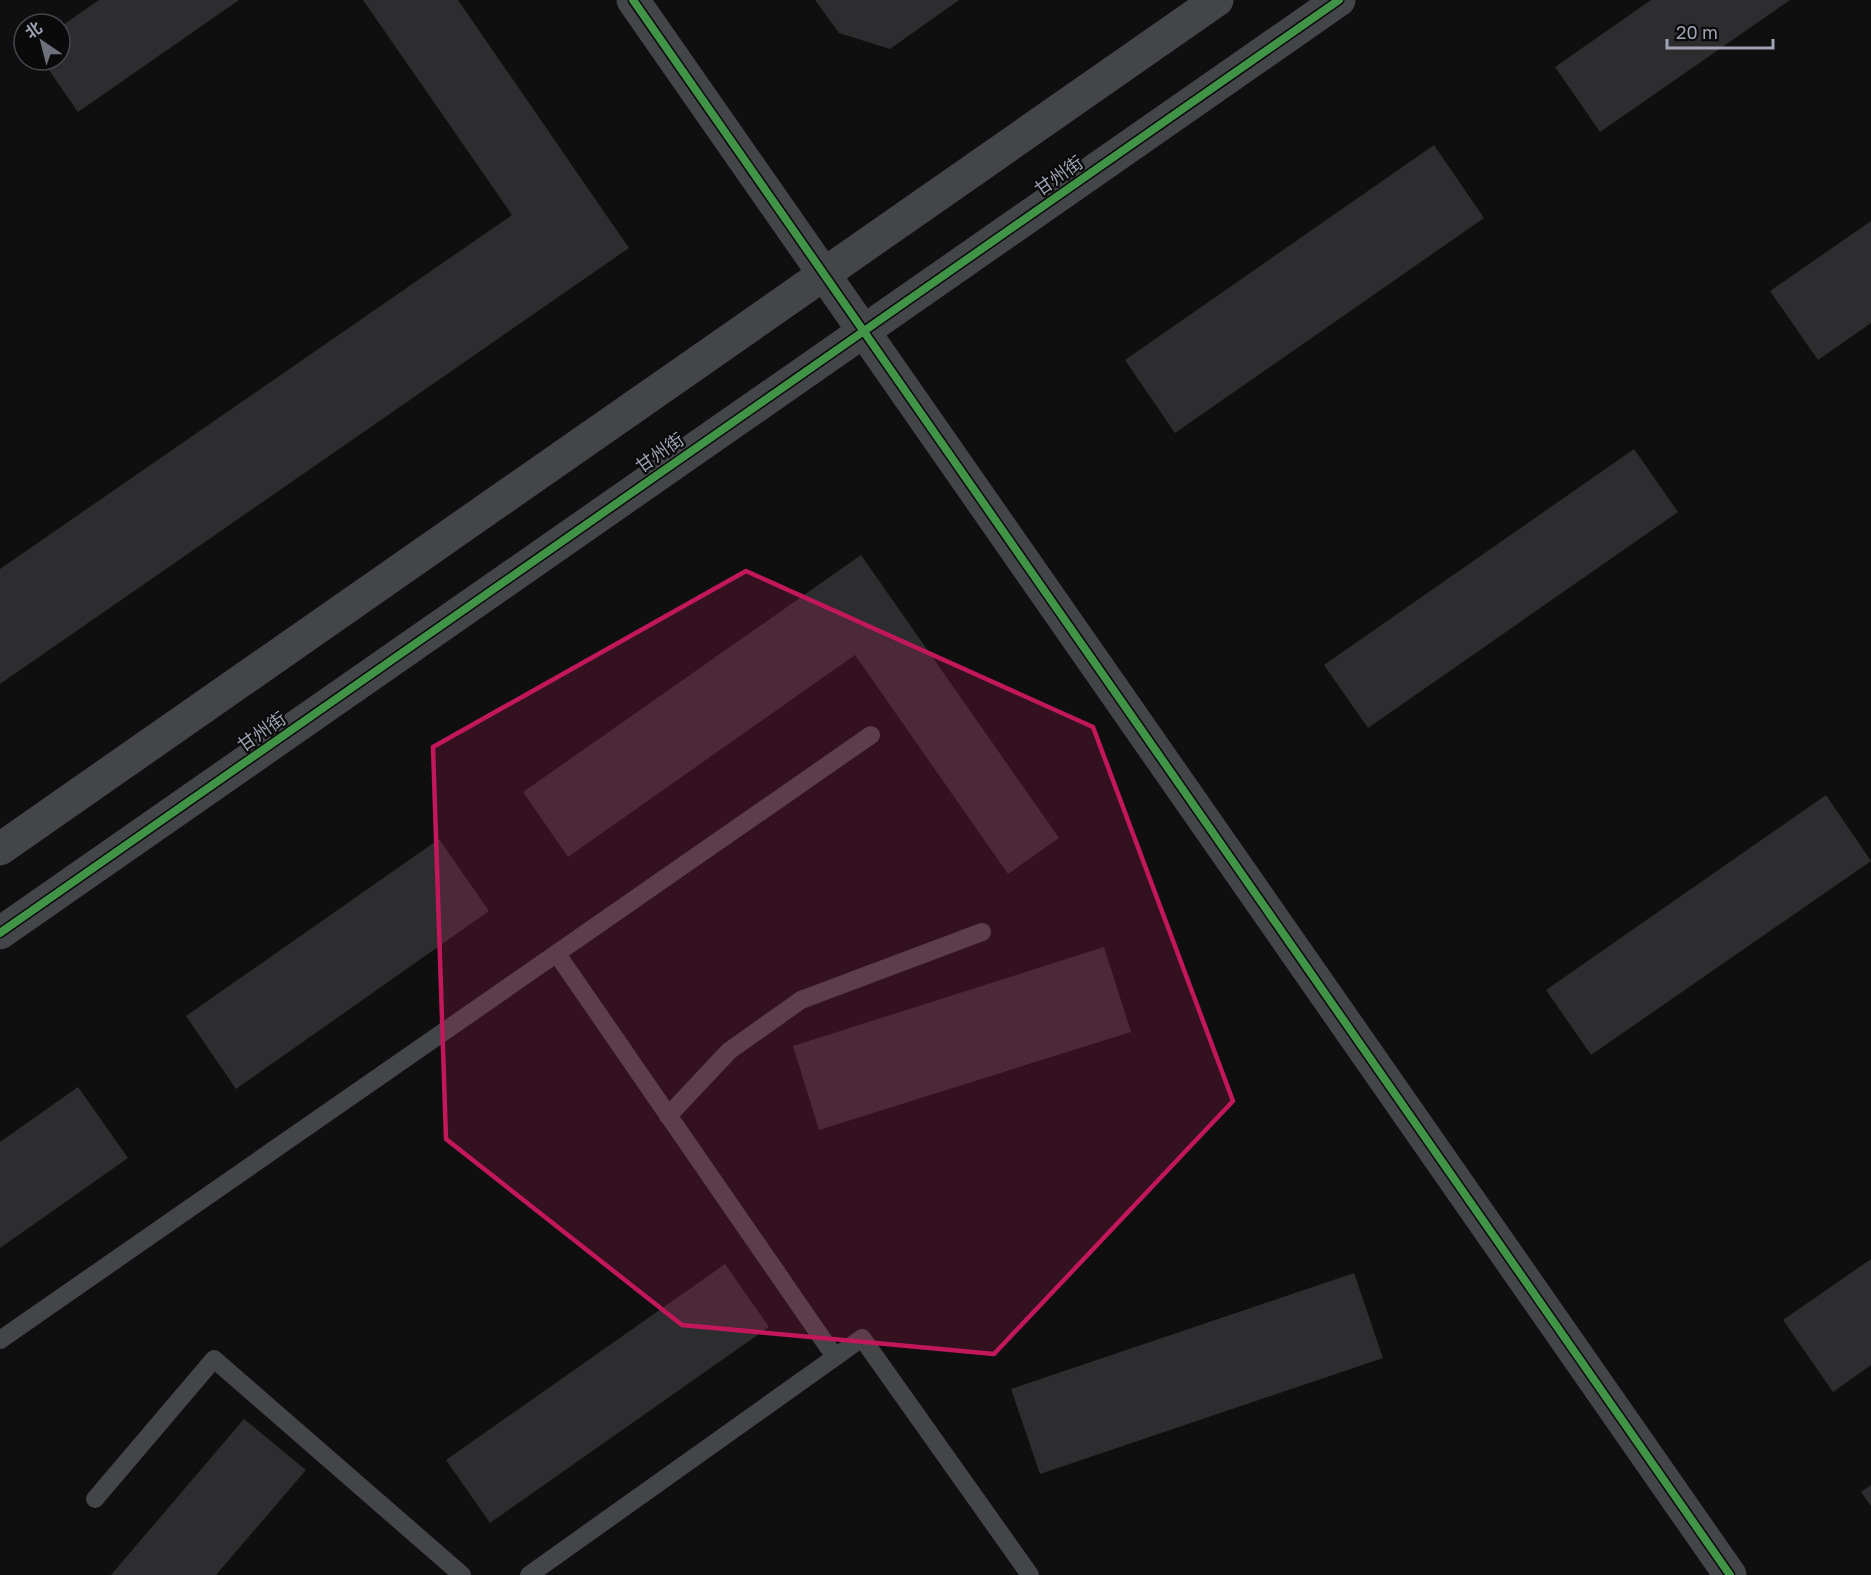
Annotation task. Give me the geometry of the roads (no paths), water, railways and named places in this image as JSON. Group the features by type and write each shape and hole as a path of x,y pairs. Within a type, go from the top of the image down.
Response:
{"street":[{"path":"633,0 825,272 1730,1575"},
{"path":"0,849 1218,0"},
{"name":"甘州街","path":"0,933 1339,0"}],"lane":[{"path":"0,1340 871,735"},
{"path":"668,1116 729,1051 801,1000 982,932"},
{"path":"557,954 835,1357"},
{"path":"529,1575 862,1338 1030,1575"},
{"path":"94,1499 214,1359 462,1575"}]}
